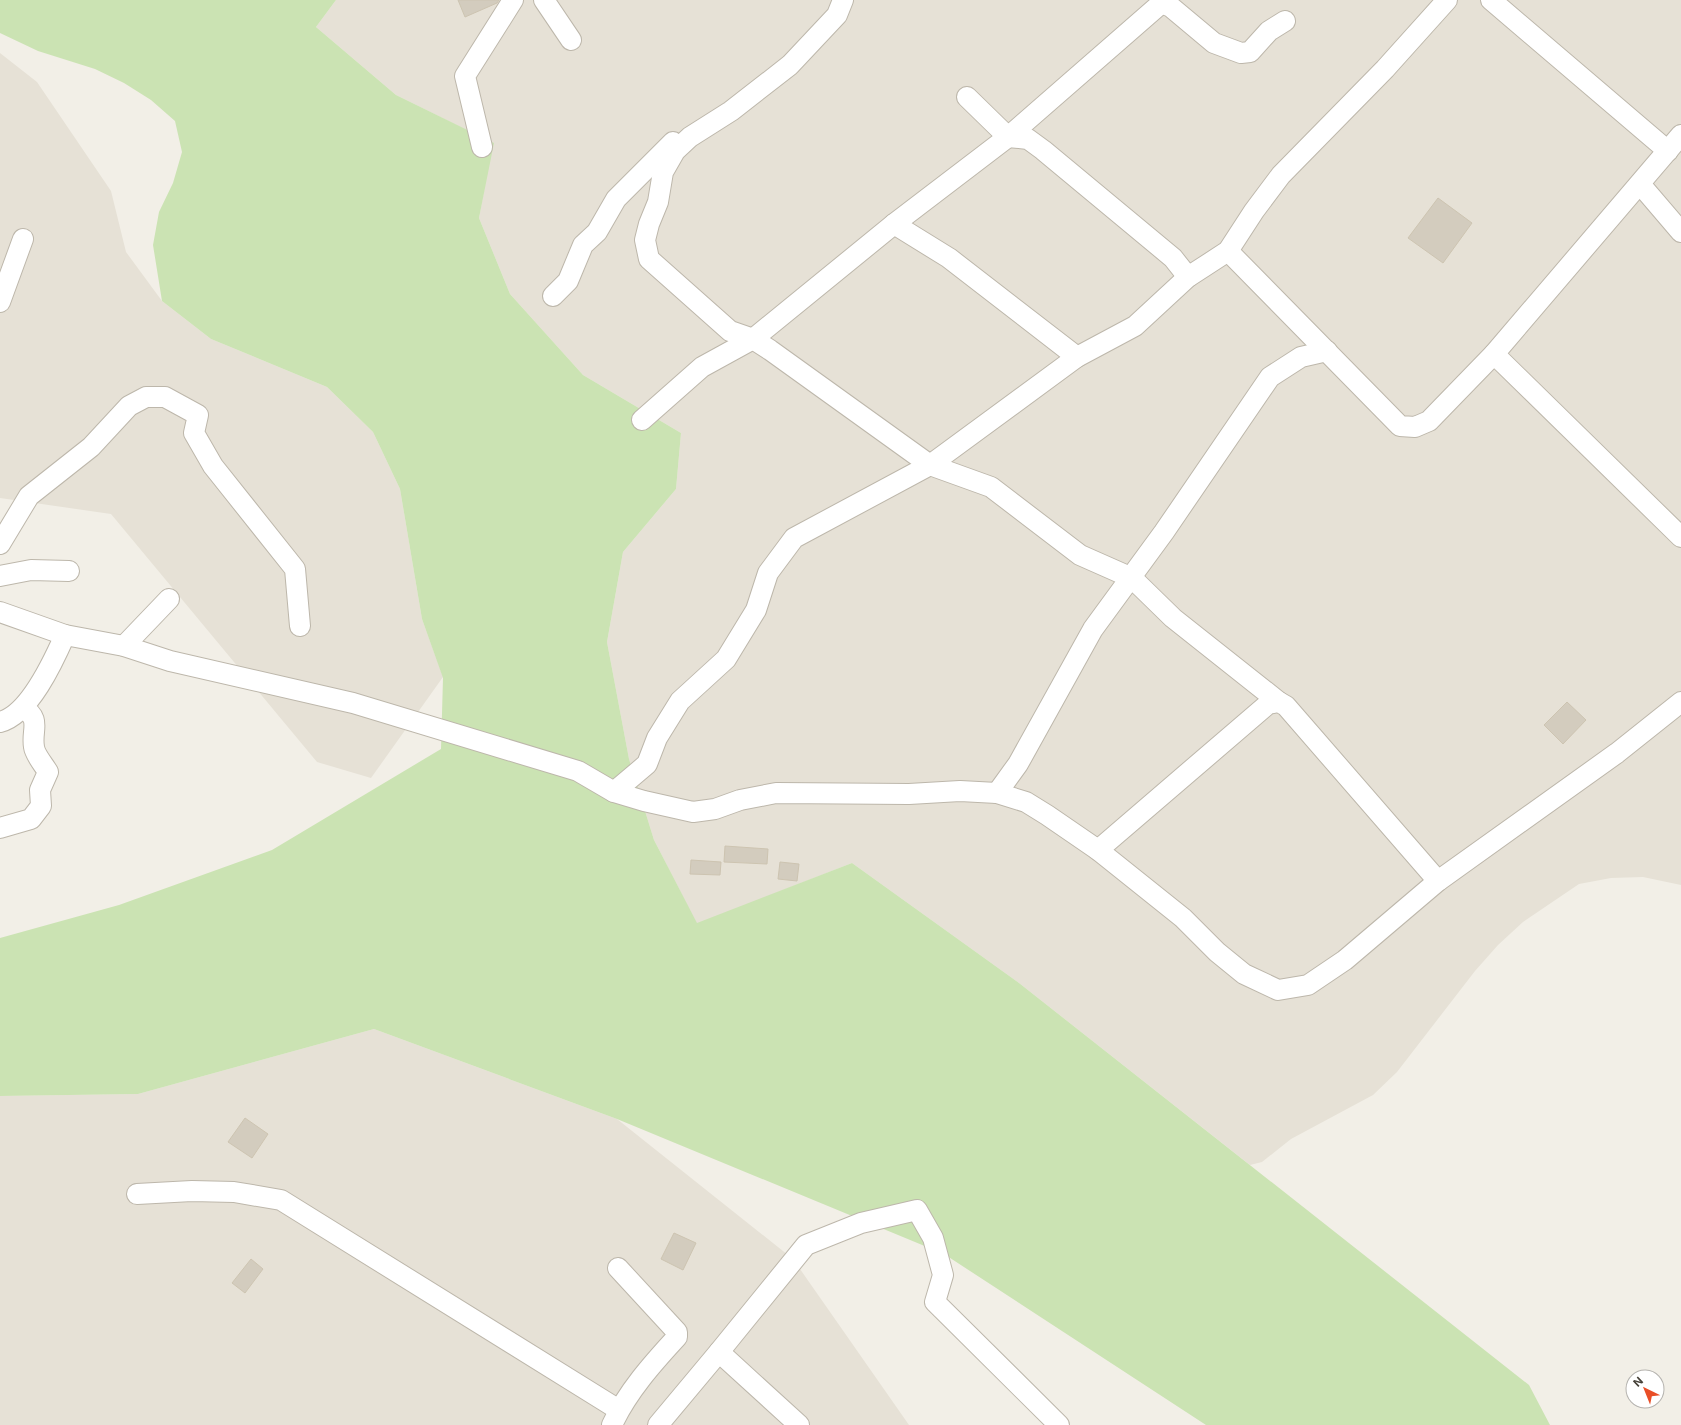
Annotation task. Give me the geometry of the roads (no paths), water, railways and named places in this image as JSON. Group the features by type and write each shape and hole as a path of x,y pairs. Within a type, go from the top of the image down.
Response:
{"street":[{"path":"482,148 465,76 513,0"},
{"path":"544,0 571,40"},
{"path":"553,296 568,281 583,246 597,232 616,199 672,143 690,136 731,111 790,65 837,15 843,0"},
{"path":"614,792 647,764 657,738 680,701 726,659 756,610 768,574 794,538 930,465 1077,357 1135,326 1188,277 1228,251 1254,211 1282,175 1385,69 1447,0"},
{"path":"1491,0 1668,151"},
{"path":"642,420 702,367 753,338 894,224 1008,137 1164,1 1214,43 1241,53 1250,52 1269,31 1285,21"},
{"path":"967,97 1008,137 1028,139 1043,150 1173,258 1188,277"},
{"path":"1228,251 1400,426 1415,427 1429,421 1494,354 1681,135"},
{"path":"690,136 676,150 663,172 658,202 649,224 646,240 649,258 730,331 753,338 930,465 990,487 1080,555 1132,578 1173,618 1286,706 1438,881"},
{"path":"1640,184 1681,232"},
{"path":"894,224 950,258 1077,357"},
{"path":"0,302 23,239"},
{"path":"997,793 1018,764 1093,629 1132,578 1270,377 1301,356 1327,351"},
{"path":"1494,354 1681,537"},
{"path":"0,544 29,496 91,447 129,406 146,397 165,397 198,414 194,433 213,466 295,570 300,626"},
{"path":"0,576 31,570 69,571"},
{"path":"124,646 169,599"},
{"path":"0,612 65,635 124,646 170,661 353,703 578,771 614,792 644,801 694,812 715,809 740,800 776,793 997,793 1026,802 1098,850 1182,918 1217,952 1244,974 1278,990 1308,985 1344,960 1438,881 1480,849 1547,804 1617,753 1681,702"},
{"path":"0,722 23,708 54,659 65,635"},
{"path":"1098,850 1268,704 1279,702"},
{"path":"0,828 31,819 41,806 40,790 48,772 34,748 35,720 31,713 23,708"},
{"path":"137,1194 192,1191 234,1192 281,1200 615,1418 645,1375 677,1337 677,1332 618,1268"},
{"path":"658,1425 720,1352 806,1245 861,1223 917,1210 933,1238 943,1274 934,1302 1059,1425"},
{"path":"720,1352 799,1425"}]}
